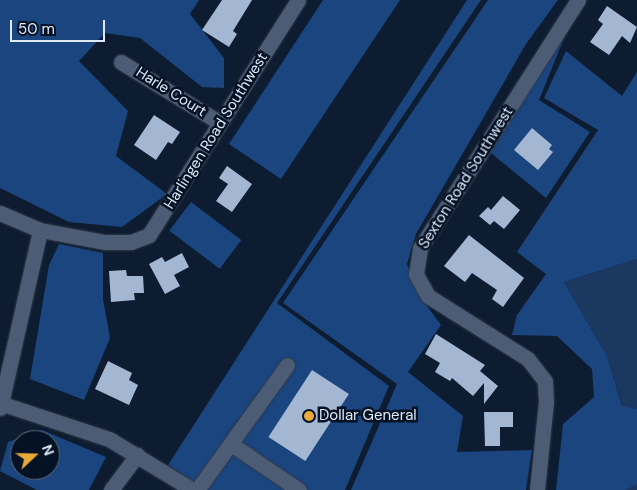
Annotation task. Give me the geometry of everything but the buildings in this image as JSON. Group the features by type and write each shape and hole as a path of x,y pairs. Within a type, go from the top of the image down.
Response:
{"street":[{"name":"Harlingen Road Southwest","path":"40,230 120,243 149,235 298,0"},
{"name":"Sexton Road Southwest","path":"537,490 546,402 545,381 528,359 428,296 416,274 420,248 578,0"},
{"name":"Harle Court","path":"121,62 220,123"},
{"path":"0,213 40,230 0,405 109,439 193,490"},
{"path":"197,490 287,365"},
{"path":"231,444 299,490"},
{"path":"111,490 137,455"}],"shaded area":[{"path":"0,0 199,0 190,14 224,58 224,88 202,87 140,38 105,33 79,61 128,111 116,156 167,194 122,227 69,222 0,188"},
{"path":"323,0 400,0 281,179 229,144"},
{"path":"467,0 481,0 277,303 389,386 345,490 206,490 168,465"},
{"path":"488,0 558,0 526,44 416,234 407,264 419,295 441,325 408,372 463,416 457,452 532,450 526,490 351,490 397,384 283,303"},
{"path":"566,33 539,100 590,132 546,198 491,153 457,202"},
{"path":"566,51 622,96 637,72 637,259 564,282 607,356 622,406 637,409 637,484 625,490 556,490 563,424 594,397 592,369 557,336 512,335 517,315 546,274 517,252 598,130 544,98"},
{"path":"191,202 241,240 220,269 169,231"},
{"path":"59,244 103,253 103,299 110,338 84,400 30,379 49,265"},
{"path":"637,259 637,490 625,490 629,428 607,356 564,282"},
{"path":"60,438 106,457 89,490 37,490 18,480 60,480"},
{"path":"10,441 10,476 0,471 8,442"}],"place":[{"name":"Dollar General","path":"309,416"}]}
